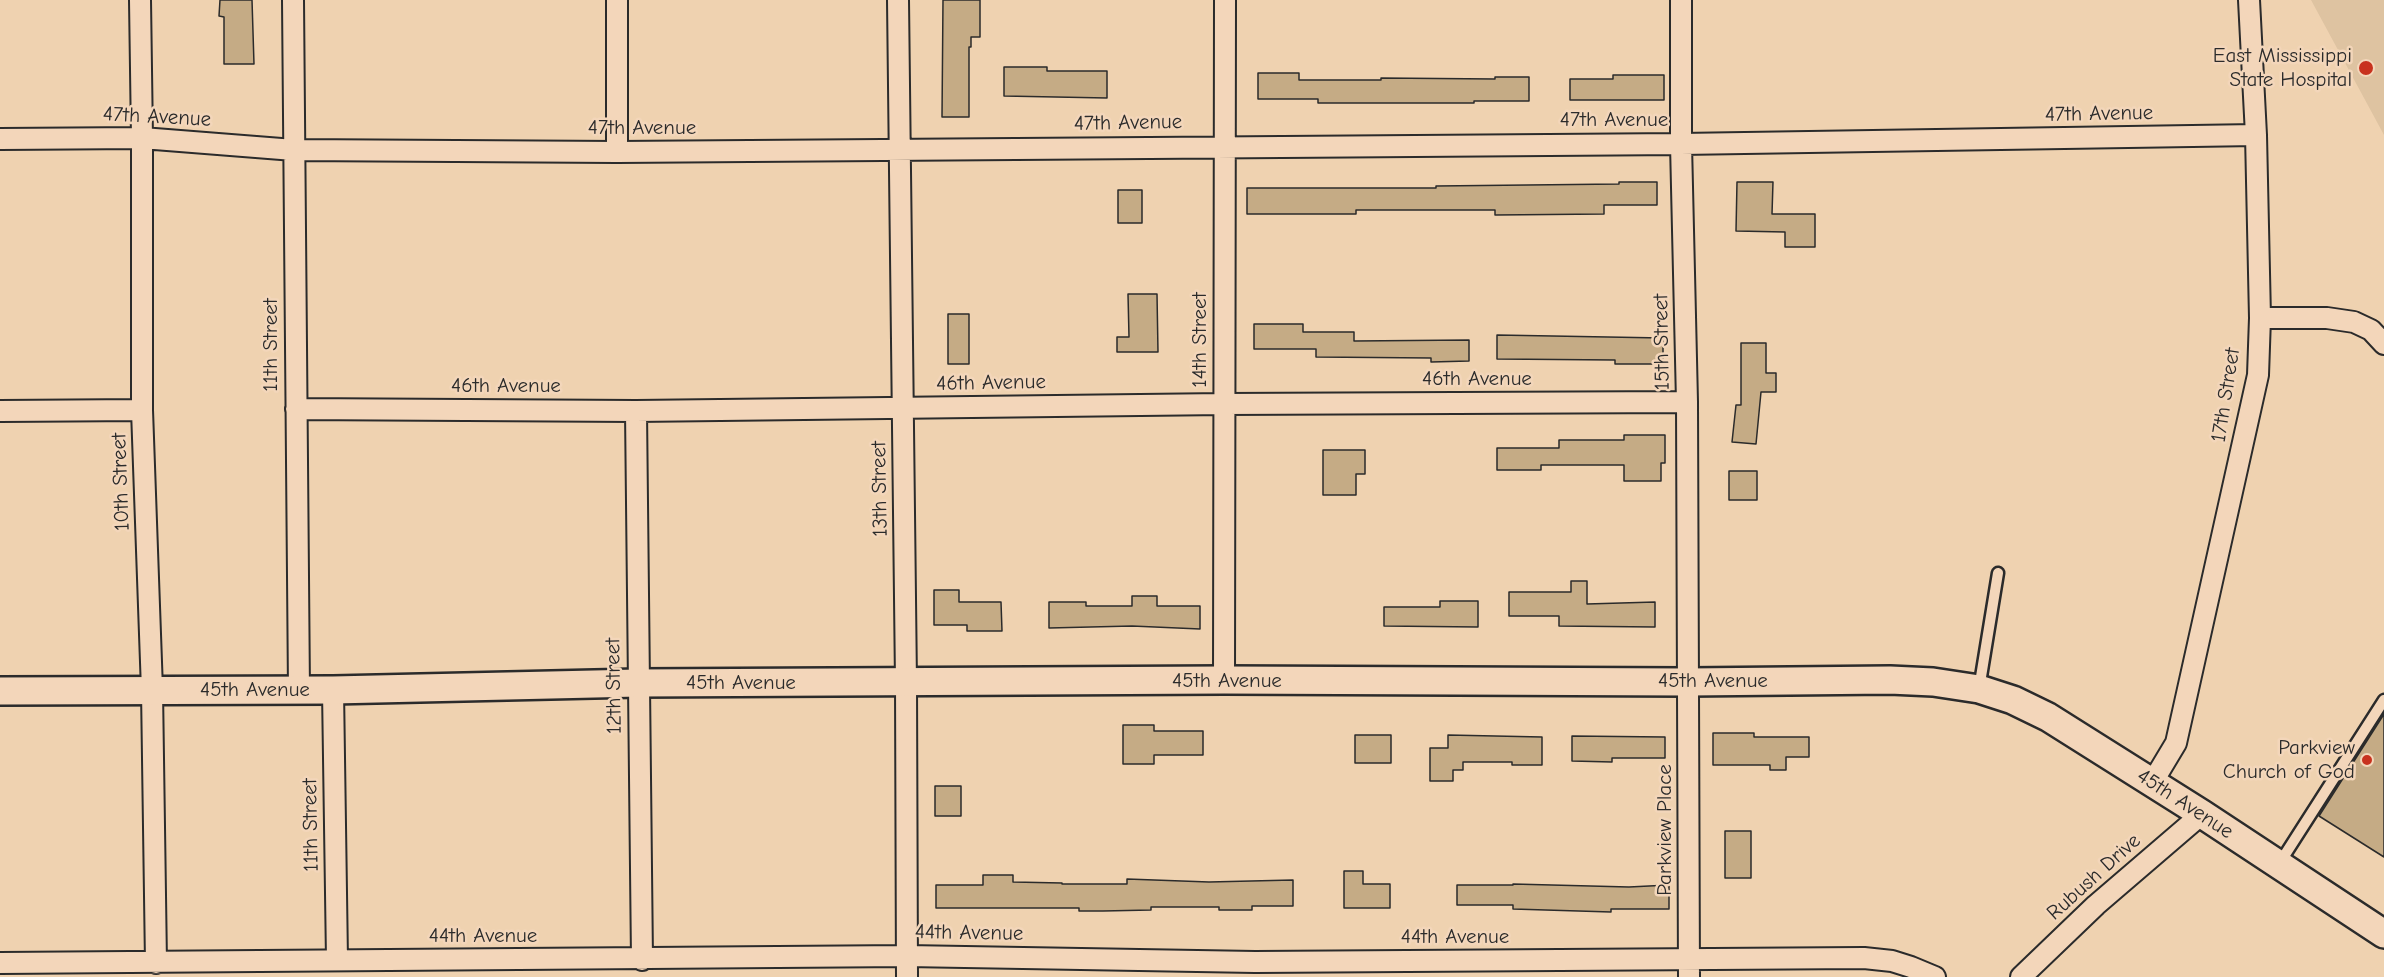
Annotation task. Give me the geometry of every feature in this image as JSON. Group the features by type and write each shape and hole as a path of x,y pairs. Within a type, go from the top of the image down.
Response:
{"street":[{"name":"10th Street","path":"140,0 142,410 152,690 156,963"},
{"name":"11th Street","path":"293,0 298,690"},
{"path":"617,0 617,152"},
{"name":"13th Street","path":"898,0 907,977"},
{"name":"14th Street","path":"1224,680 1225,0"},
{"name":"15th Street","path":"1681,0 1681,144 1687,402 1688,682"},
{"name":"17th Street","path":"2152,783 2176,744 2258,375 2260,318 2256,135 2249,0"},
{"name":"47th Avenue","path":"0,139 142,138 294,150 617,152 1681,144 2256,135"},
{"path":"2260,318 2327,318 2354,322 2371,330 2384,344"},
{"name":"46th Avenue","path":"296,409 636,411 1224,404 1687,402"},
{"path":"0,411 142,410"},
{"name":"12th Street","path":"636,411 642,960"},
{"name":"45th Avenue","path":"0,691 333,690 638,683 1224,680 1688,682 1890,680 1933,682 1979,689 2013,700 2048,717 2202,814 2384,934"},
{"name":"Parkview Place","path":"1688,682 1689,968"},
{"name":"11th Street","path":"333,690 337,960"},
{"name":"Rubush Drive","path":"2021,977 2096,905 2202,814"},
{"name":"44th Avenue","path":"0,963 642,960 907,956 1689,968 1864,958 1911,966 1935,977"}],"lane":[{"path":"1979,689 1998,573"},
{"path":"2278,865 2384,700"}],"shaded area":[{"name":"East Mississippi State Hospital","path":"2311,0 2384,0 2384,135"}],"building":[{"path":"220,0 252,0 254,64 224,64 224,17 219,16"},
{"path":"943,0 980,0 980,37 971,37 971,47 969,47 969,117 942,117"},
{"path":"1004,67 1047,67 1047,71 1107,71 1107,98 1004,96"},
{"path":"1258,73 1299,73 1299,80 1529,77 1529,101 1318,103 1318,99 1258,99"},
{"path":"1613,75 1664,75 1664,100 1570,100 1570,79 1613,79"},
{"path":"1619,182 1657,182 1657,205 1604,205 1604,214 1495,215 1495,210 1356,210 1356,214 1247,214 1247,188 1436,188 1436,186 1619,184"},
{"path":"1737,182 1773,182 1772,214 1815,214 1815,247 1785,247 1785,232 1736,231"},
{"path":"1118,190 1142,190 1142,223 1118,223"},
{"path":"1128,294 1157,294 1158,352 1117,352 1117,337 1129,337"},
{"path":"948,314 969,314 969,364 948,364"},
{"path":"1254,324 1303,324 1303,332 1354,332 1354,341 1469,340 1469,361 1431,362 1431,358 1316,357 1316,349 1254,349"},
{"path":"1497,335 1663,338 1663,364 1615,364 1615,360 1497,359"},
{"path":"1741,343 1766,343 1766,373 1776,373 1776,392 1761,392 1756,444 1732,442 1736,405 1741,405"},
{"path":"1624,435 1665,435 1665,463 1661,463 1661,481 1624,481 1624,465 1541,465 1541,470 1497,470 1497,448 1559,448 1559,440 1624,440"},
{"path":"1323,450 1365,450 1365,474 1356,474 1356,495 1323,495"},
{"path":"1729,471 1757,471 1757,500 1729,500"},
{"path":"1571,581 1587,581 1587,604 1655,602 1655,627 1559,626 1559,616 1509,616 1509,592 1571,592"},
{"path":"934,590 959,590 959,602 1001,602 1002,631 967,631 967,625 934,625"},
{"path":"1132,596 1157,596 1157,606 1200,606 1200,629 1132,626 1049,628 1049,602 1086,602 1086,606 1132,606"},
{"path":"1440,601 1478,601 1478,627 1384,626 1384,607 1440,607"},
{"name":"Parkview Church of God","path":"2384,714 2384,857 2319,816"},
{"path":"1123,725 1154,725 1154,731 1203,731 1203,755 1154,755 1154,764 1123,764"},
{"path":"1713,733 1754,733 1754,737 1809,737 1809,757 1786,757 1786,770 1770,770 1770,765 1713,765"},
{"path":"1355,735 1391,735 1391,763 1355,763"},
{"path":"1448,735 1542,737 1542,765 1512,765 1512,762 1463,762 1463,770 1453,770 1453,781 1430,781 1430,748 1448,748"},
{"path":"1572,736 1665,737 1665,758 1612,758 1612,762 1572,761"},
{"path":"935,786 961,786 961,816 935,816"},
{"path":"1725,831 1751,831 1751,878 1725,878"},
{"path":"1344,871 1363,871 1363,884 1390,884 1390,908 1344,908"},
{"path":"983,875 1013,875 1013,882 1062,884 1127,884 1127,879 1209,882 1293,880 1293,906 1252,906 1252,910 1219,910 1219,907 1151,907 1151,910 1103,911 1079,911 1079,908 936,908 936,885 983,885"},
{"path":"1457,885 1629,887 1669,885 1669,909 1611,909 1611,912 1513,909 1513,905 1457,905"}],"place":[{"name":"East Mississippi State Hospital","path":"2366,68"},
{"name":"Parkview Church of God","path":"2367,760"}]}
